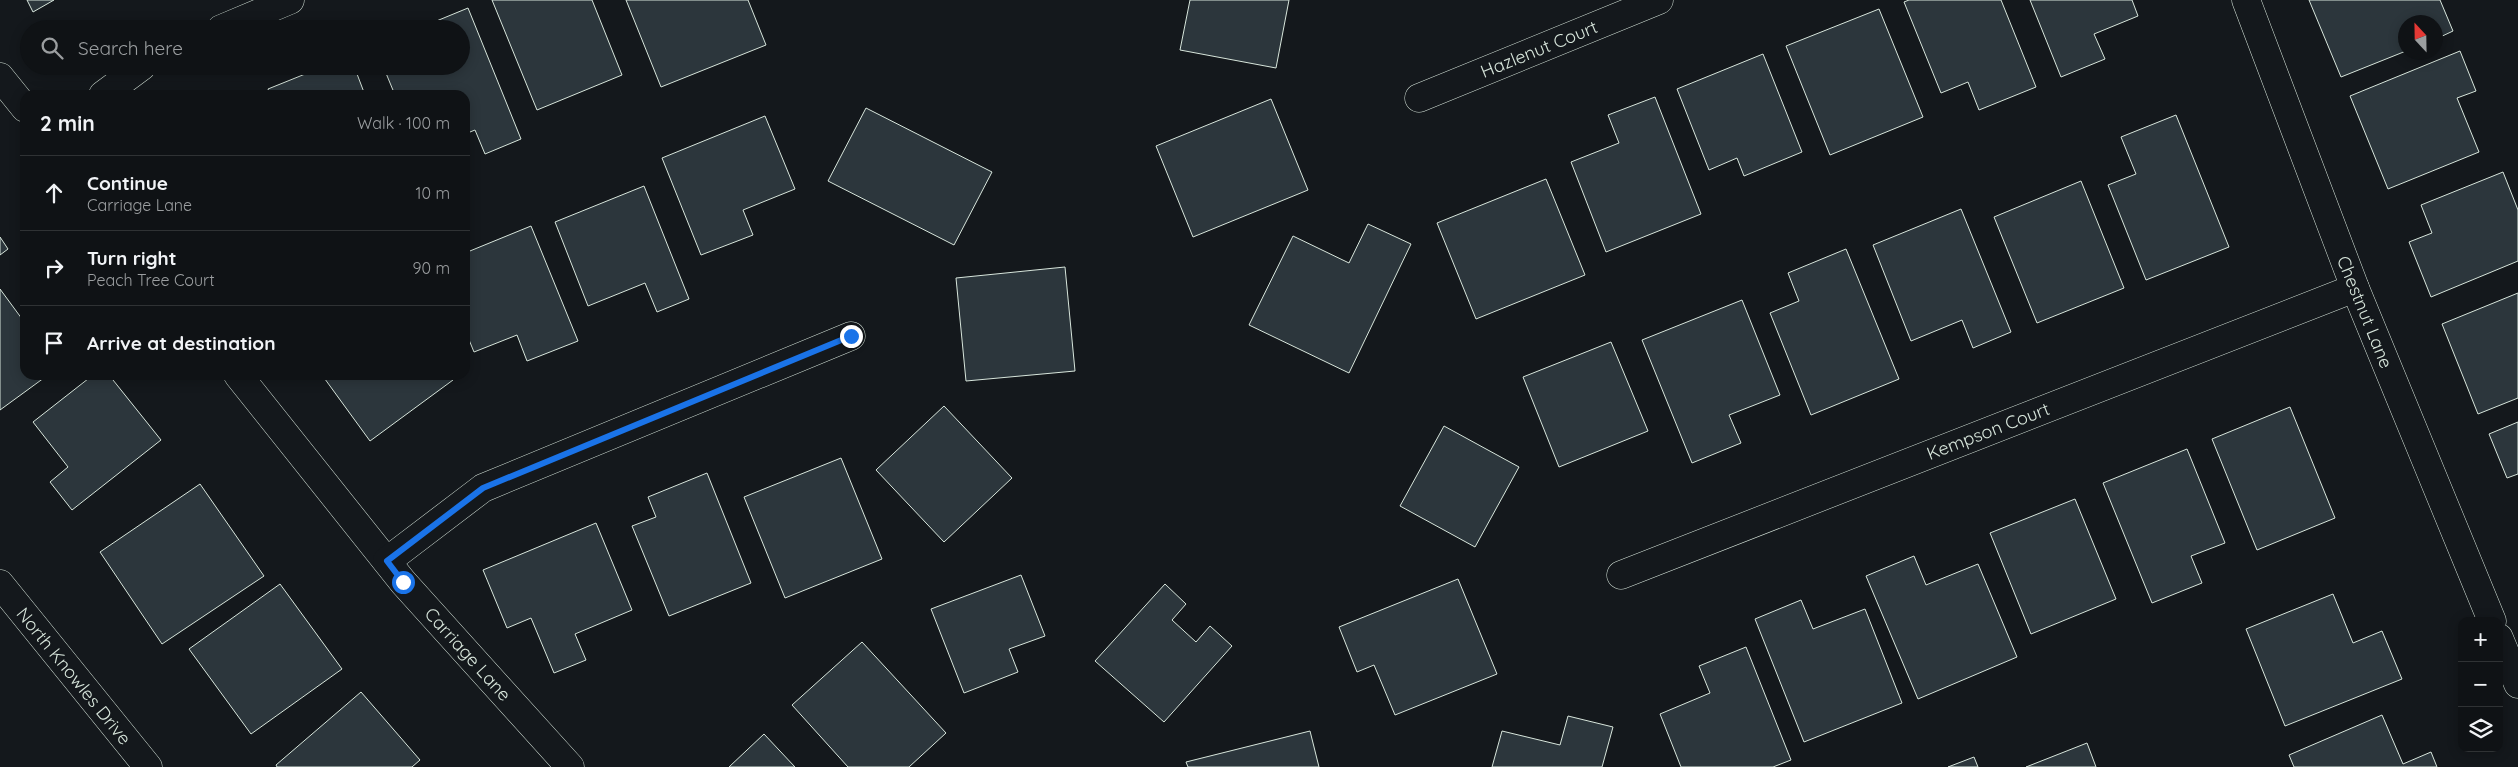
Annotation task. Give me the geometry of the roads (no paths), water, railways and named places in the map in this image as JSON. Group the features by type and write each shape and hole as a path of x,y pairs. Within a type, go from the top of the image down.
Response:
{"street":[{"path":"242,20 290,0"},
{"name":"Hazlenut Court","path":"1419,98 1660,0"},
{"name":"Chestnut Lane","path":"2246,0 2355,288 2490,617"},
{"path":"110,90 130,75"},
{"path":"0,77 20,102"},
{"name":"Kempson Court","path":"1621,575 2355,288"},
{"path":"387,561 483,488 851,336"},
{"name":"Carriage Lane","path":"242,380 403,582 570,767"},
{"name":"North Knowles Drive","path":"0,584 148,767"},
{"path":"2503,648 2518,684"}]}
